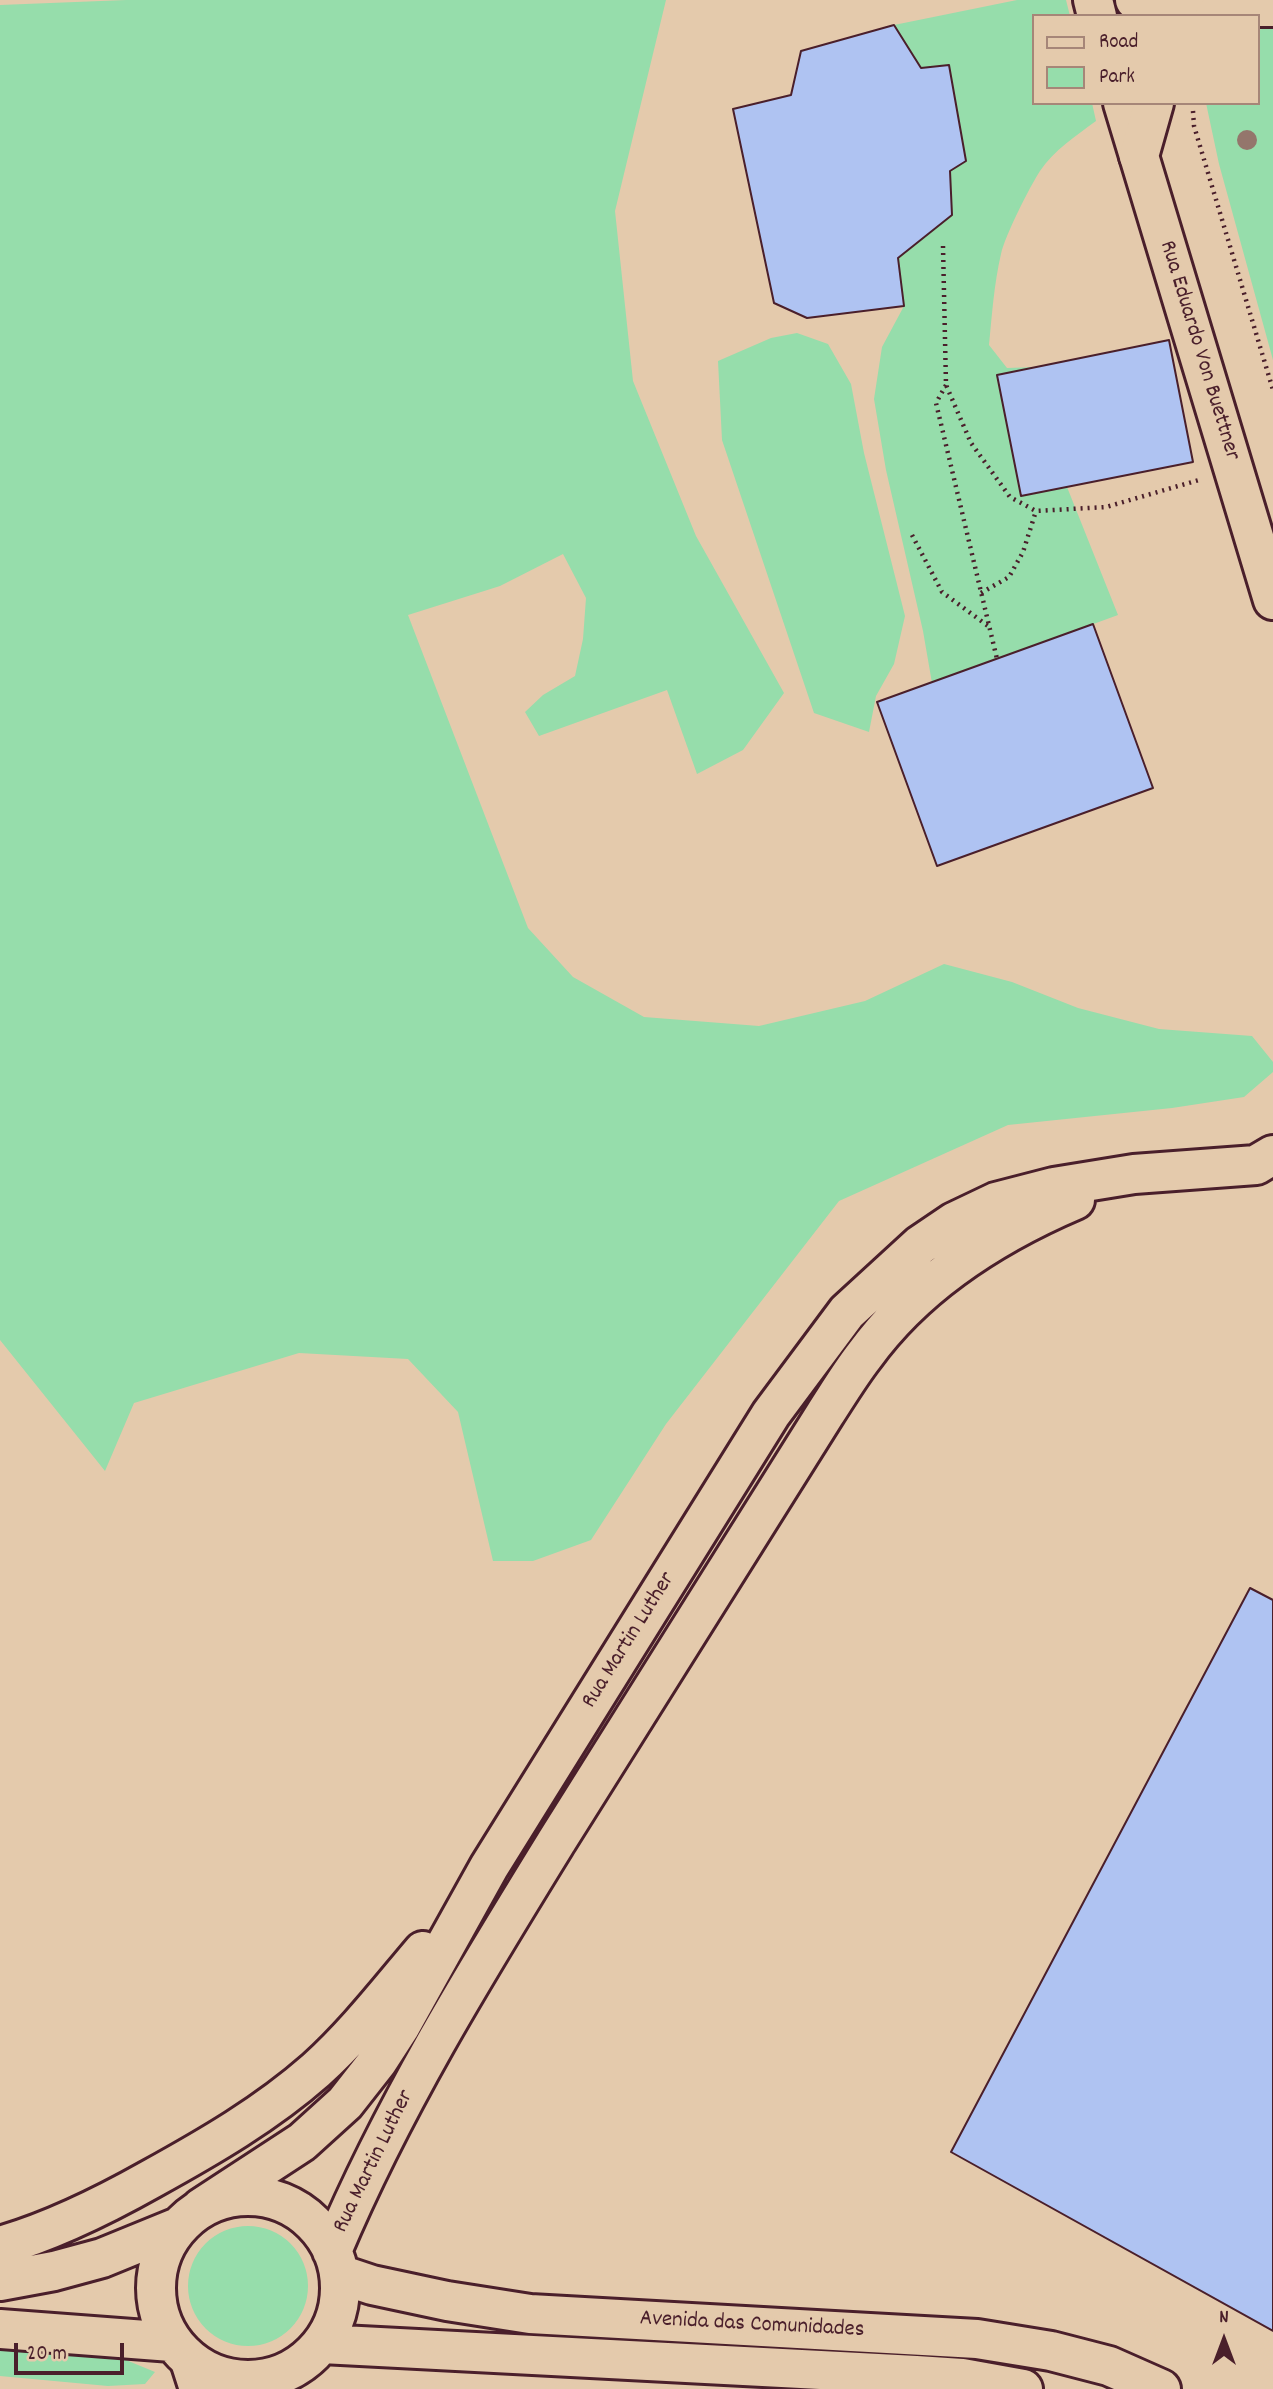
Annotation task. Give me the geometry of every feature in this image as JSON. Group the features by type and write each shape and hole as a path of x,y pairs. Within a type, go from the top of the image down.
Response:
{"main road":[{"path":"1135,0 1242,10"},
{"name":"Rua Eduardo Von Buettner","path":"1124,105 1273,600"},
{"path":"1139,156 1153,105"},
{"name":"Rua Martin Luther","path":"189,2217 302,2142 345,2103 378,2061 489,1867 771,1414 847,1311 920,1245 954,1222 996,1202 1054,1187 1134,1174 1267,1162"},
{"name":"Rua Martin Luther","path":"336,2262 355,2197 388,2129 504,1926 703,1606 865,1354 905,1308 929,1286 980,1248 1041,1215 1134,1174"},
{"path":"0,2246 20,2241 98,2208 204,2150 269,2107 317,2069 351,2033 425,1949 489,1867"},
{"path":"0,2281 54,2271 102,2258 230,2197 261,2197 291,2206 315,2225 336,2262 340,2298 334,2322 322,2344 301,2364 271,2383 245,2381 216,2375 187,2364 0,2329"},
{"path":"187,2364 158,2315 155,2284 161,2254 189,2217"},
{"name":"Avenida das Comunidades","path":"336,2262 372,2286 491,2310 976,2339 1051,2351 1109,2366 1161,2389"},
{"path":"526,2354 530,2314"},
{"path":"765,2366 766,2327"},
{"name":"Avenida das Comunidades","path":"322,2344 962,2378 1023,2389"}],"path":[{"path":"1193,105 1194,126 1273,390"},
{"path":"943,246 946,385 971,443 1010,497 1036,511 1106,507 1233,470"},
{"path":"946,385 936,403 997,659"},
{"path":"981,593 1009,577 1023,552 1036,511"},
{"path":"912,535 942,592 989,626"}],"green space":[{"path":"126,0 666,0 615,211 633,381 696,536 784,693 743,750 697,774 667,690 539,736 525,712 543,695 575,676 583,639 586,598 563,554 500,586 408,615 528,928 573,977 644,1017 759,1026 865,1001 944,964 1012,982 1078,1008 1159,1029 1252,1036 1273,1062 1273,1072 1244,1097 1172,1108 1008,1125 839,1201 666,1424 591,1540 533,1561 493,1561 458,1412 408,1359 299,1353 134,1403 105,1471 0,1340 0,5"},
{"path":"1017,0 1066,0 1070,14 1032,14 1032,105 1092,105 1096,121 1045,164 1018,212 1001,254 989,345 1007,368 1036,367 997,375 1021,496 1067,487 1118,615 932,683 923,631 886,470 874,399 882,347 904,306 898,258 950,171 966,161 949,66 921,68 894,25"},
{"path":"1273,27 1273,360 1219,164 1206,105 1259,105 1259,30"},
{"path":"797,333 828,344 851,384 864,453 905,616 894,664 876,696 869,732 814,713 722,440 718,361 771,338"},
{"path":"248,2226 271,2230 291,2243 304,2263 308,2286 304,2309 291,2329 271,2342 248,2346 225,2342 205,2329 192,2309 188,2286 192,2263 205,2243 225,2230"},
{"path":"0,2343 85,2348 155,2372 145,2384 108,2386 0,2376"}],"building":[{"path":"894,25 921,68 949,65 966,161 950,171 952,215 898,258 904,306 807,318 774,303 733,109 791,95 801,51"},
{"path":"1169,340 1193,462 1021,496 997,375"},
{"path":"1093,624 1153,788 937,866 877,702"},
{"path":"1250,1588 1273,1600 1273,2331 951,2152"}]}
